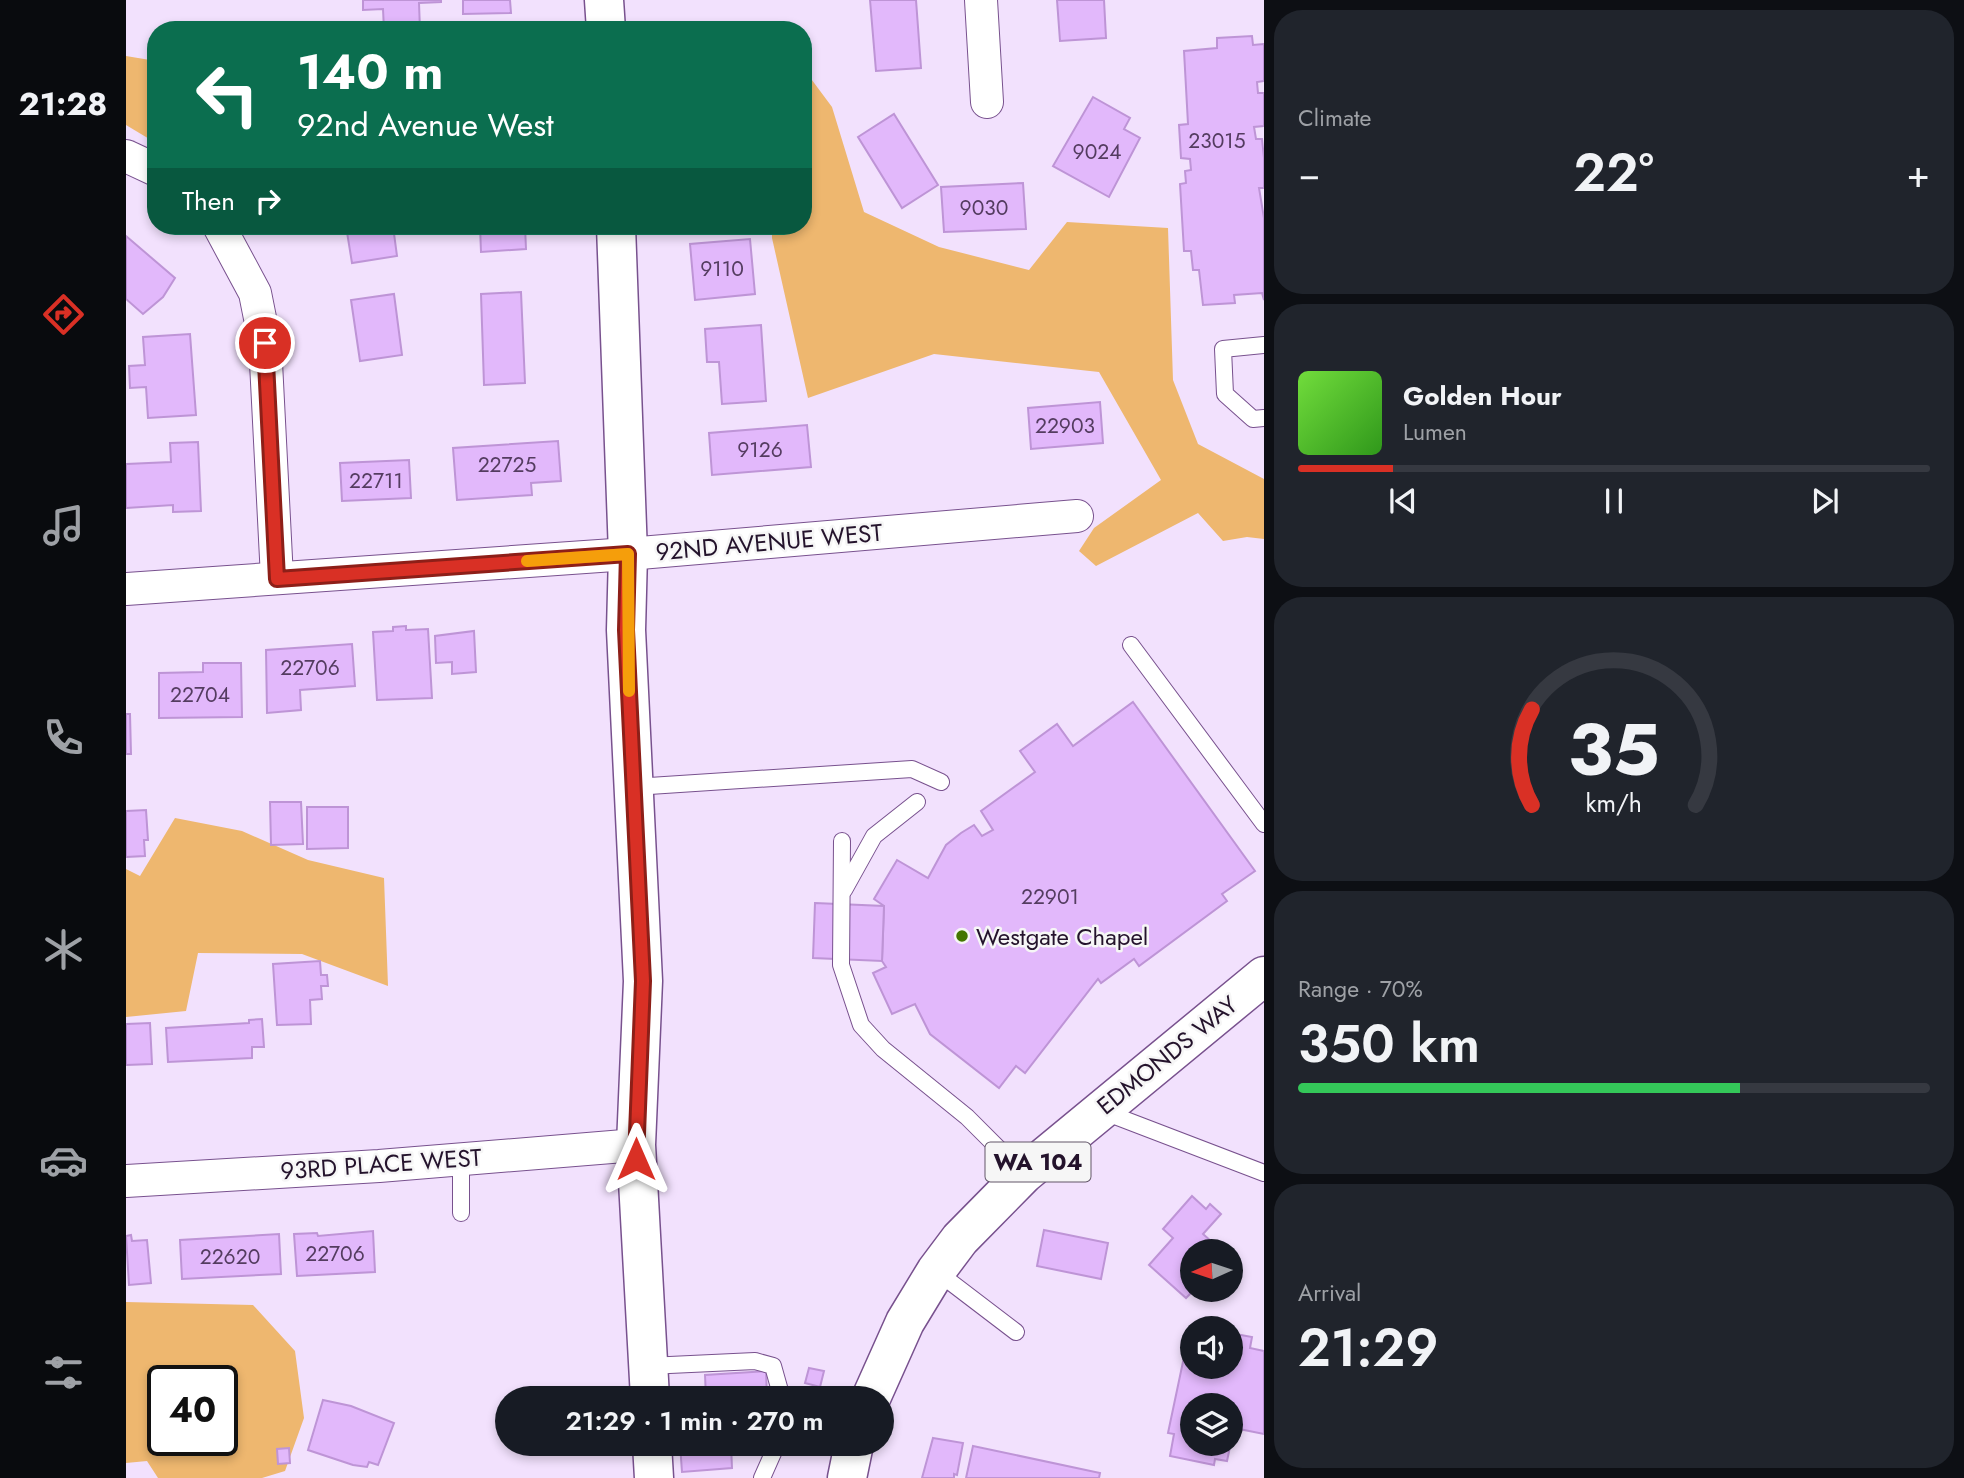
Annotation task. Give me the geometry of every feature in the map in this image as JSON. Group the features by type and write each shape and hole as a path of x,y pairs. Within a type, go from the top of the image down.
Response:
{"street":[{"path":"604,0 605,21"},
{"path":"981,0 987,102"},
{"path":"126,156 147,166"},
{"path":"617,235 628,554 626,630 643,981 636,1145 649,1382"},
{"path":"226,237 255,293 265,343 277,579"},
{"name":"92ND AVENUE WEST","path":"126,589 628,554 1077,516"},
{"name":"EDMONDS WAY","path":"876,1386 905,1322 936,1271 960,1239 1024,1174 1264,976"},
{"name":"93RD PLACE WEST","path":"126,1181 636,1145"},
{"path":"653,1456 654,1478"},
{"path":"847,1478 852,1456"}],"lane":[{"path":"1264,345 1223,349 1225,394 1253,419 1264,418"},
{"path":"1131,645 1264,824"},
{"path":"634,787 912,769 941,782"},
{"path":"843,892 874,836 917,802"},
{"path":"842,841 841,965 860,1025 883,1049 967,1118 1024,1174"},
{"path":"1100,1111 1264,1172"},
{"path":"461,1158 461,1213"},
{"path":"936,1271 1016,1332"},
{"path":"649,1382 755,1361 773,1366 779,1386"},
{"path":"762,1478 772,1456"}],"shaded area":[{"path":"126,56 147,60 147,138 126,125"},
{"path":"812,80 832,107 864,212 939,247 1029,270 1067,222 1168,228 1173,380 1198,444 1264,479 1264,539 1247,537 1223,541 1198,513 1096,566 1079,551 1094,528 1161,480 1099,372 934,354 808,398 772,235 812,235"},
{"path":"175,818 242,831 308,860 384,878 388,986 302,954 198,953 186,1011 126,1017 126,869 140,876"},
{"path":"126,1302 253,1305 295,1351 304,1418 285,1471 262,1478 158,1478 147,1461 126,1463"}],"building":[{"path":"363,0 441,0 419,3 420,21 384,21 383,9 363,10"},
{"path":"463,0 510,0 511,13 463,14"},
{"path":"870,0 916,0 921,68 876,71"},
{"path":"1057,0 1104,0 1106,38 1060,41"},
{"path":"1252,36 1253,45 1264,44 1264,81 1257,82 1258,93 1264,93 1264,126 1254,127 1256,139 1262,139 1264,158 1264,188 1259,188 1264,218 1264,300 1262,293 1234,295 1235,303 1203,305 1199,270 1193,270 1191,251 1184,251 1180,184 1186,183 1185,171 1191,170 1190,159 1181,158 1179,125 1188,124 1184,51 1217,48 1217,38"},
{"path":"1093,97 1130,118 1124,129 1140,138 1109,197 1053,166"},
{"path":"894,114 938,185 902,208 858,137"},
{"path":"1023,183 1026,229 944,232 941,187"},
{"path":"347,235 394,235 397,256 352,263"},
{"path":"480,235 525,235 526,249 481,252"},
{"path":"126,236 175,278 163,297 143,314 126,299"},
{"path":"750,239 755,294 695,300 690,244"},
{"path":"521,292 525,383 484,385 481,294"},
{"path":"394,294 402,355 360,361 351,300"},
{"path":"761,325 766,401 722,404 719,362 707,362 705,329"},
{"path":"190,334 196,415 148,418 146,387 130,388 129,366 145,365 143,337"},
{"path":"1100,402 1103,443 1031,449 1028,408"},
{"path":"807,425 811,467 712,475 709,433"},
{"path":"558,441 561,481 531,483 532,495 457,500 453,448"},
{"path":"198,442 201,511 173,512 173,505 126,508 126,464 171,462 170,443"},
{"path":"409,460 411,498 342,501 340,463"},
{"path":"406,626 406,630 428,629 432,698 377,700 373,632 393,631 393,627"},
{"path":"474,631 476,672 452,674 452,662 436,663 435,636"},
{"path":"352,644 355,686 300,690 301,710 267,713 266,650"},
{"path":"203,663 241,663 242,717 159,718 159,673 203,672"},
{"path":"1133,702 1255,871 1222,894 1227,901 1139,966 1134,959 1101,983 1098,979 1025,1073 1016,1066 999,1088 930,1034 915,1004 892,1014 873,973 886,967 882,961 884,906 874,899 897,860 928,878 946,845 961,833 974,825 982,836 993,830 981,811 1035,772 1020,751 1057,724 1073,746"},
{"path":"126,714 130,714 131,754 126,754"},
{"path":"270,802 301,802 303,844 271,845"},
{"path":"307,807 348,807 348,848 307,849"},
{"path":"146,810 148,840 144,840 145,856 126,857 126,811"},
{"path":"815,903 884,906 882,961 813,958"},
{"path":"320,961 321,975 327,975 328,986 321,986 322,999 310,1000 311,1024 277,1025 273,964"},
{"path":"262,1019 264,1047 252,1047 252,1058 168,1062 166,1028 249,1023 249,1020"},
{"path":"150,1023 152,1064 126,1065 126,1024"},
{"path":"1192,1196 1206,1209 1210,1204 1221,1214 1203,1234 1209,1239 1180,1239 1180,1293 1149,1265 1173,1238 1163,1229"},
{"path":"1044,1230 1108,1243 1101,1279 1037,1266"},
{"path":"373,1231 375,1272 297,1276 294,1234 317,1233 318,1236"},
{"path":"279,1234 281,1274 182,1279 180,1240"},
{"path":"131,1235 132,1241 147,1240 151,1283 129,1285 126,1236"},
{"path":"1243,1335 1252,1337 1250,1348 1264,1351 1264,1434 1243,1430 1243,1393 1180,1393 1180,1456 1228,1456 1227,1461 1215,1459 1214,1465 1170,1456 1174,1434 1168,1433 1180,1376 1180,1379 1243,1379"},
{"path":"809,1368 824,1371 820,1386 805,1383"},
{"path":"766,1371 767,1386 705,1386 705,1375"},
{"path":"323,1400 351,1406 394,1423 378,1465 369,1462 367,1467 353,1465 308,1450"},
{"path":"933,1438 963,1443 957,1475 954,1474 954,1478 922,1478"},
{"path":"973,1446 1100,1473 1099,1478 966,1478"},
{"path":"289,1448 290,1463 278,1464 277,1449"},
{"path":"681,1456 732,1456 732,1468 682,1472"}],"slow traffic":[{"path":"527,561 628,554 626,630 629,691"}],"place":[{"name":"Westgate Chapel","path":"962,936"}],"route":[{"path":"265,343 277,579 628,554 626,630 643,981 636,1159"}]}
